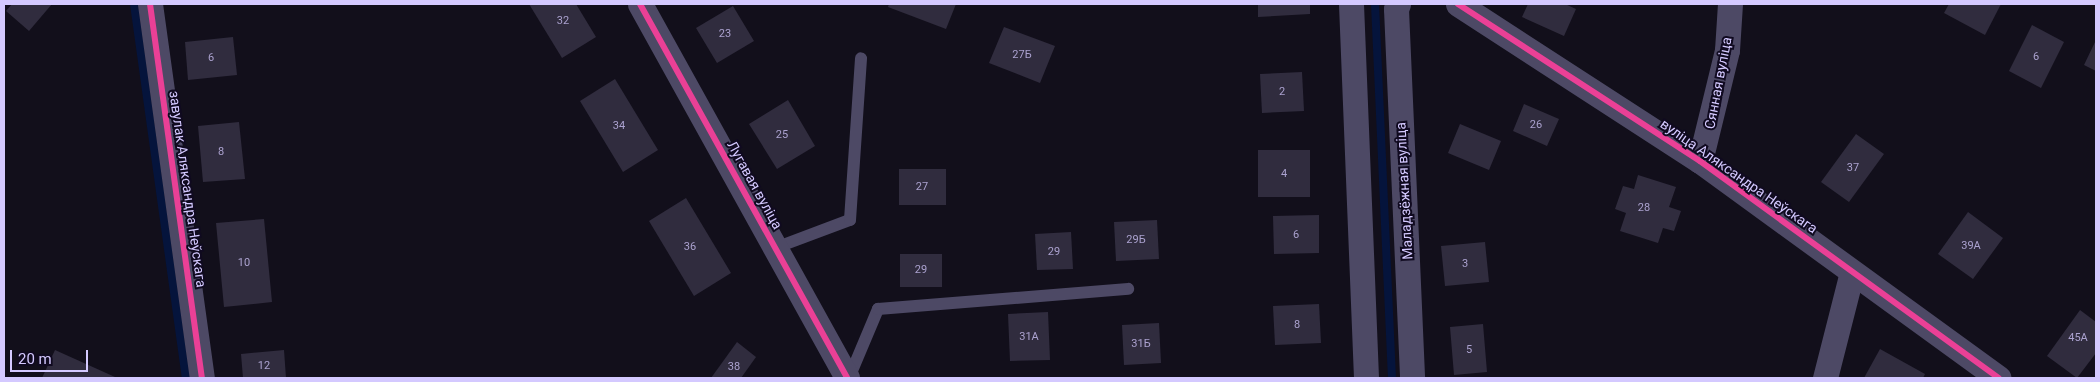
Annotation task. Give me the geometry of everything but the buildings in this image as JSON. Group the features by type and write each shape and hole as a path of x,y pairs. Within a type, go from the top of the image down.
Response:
{"street":[{"name":"завулак Аляксандра Неўскага","path":"150,4 202,378"},
{"name":"Лугавая вуліца","path":"640,4 848,378"},
{"path":"1351,4 1366,378"},
{"name":"Маладзёжная вуліца","path":"1398,4 1412,378"},
{"name":"вуліца Аляксандра Неўскага","path":"1458,4 1700,161 1999,378"},
{"name":"Сянная вуліца","path":"1700,161 1727,50 1730,4"},
{"path":"1825,378 1852,272"}],"lane":[{"path":"775,248 850,220 861,58"},
{"path":"848,378 878,309 1128,289"}],"waterway":[{"path":"134,4 186,378"},
{"path":"1375,4 1392,378"}],"cycle path":[{"path":"150,4 202,378"},
{"path":"640,4 847,378"},
{"path":"1458,4 1700,161 1999,378"}]}
